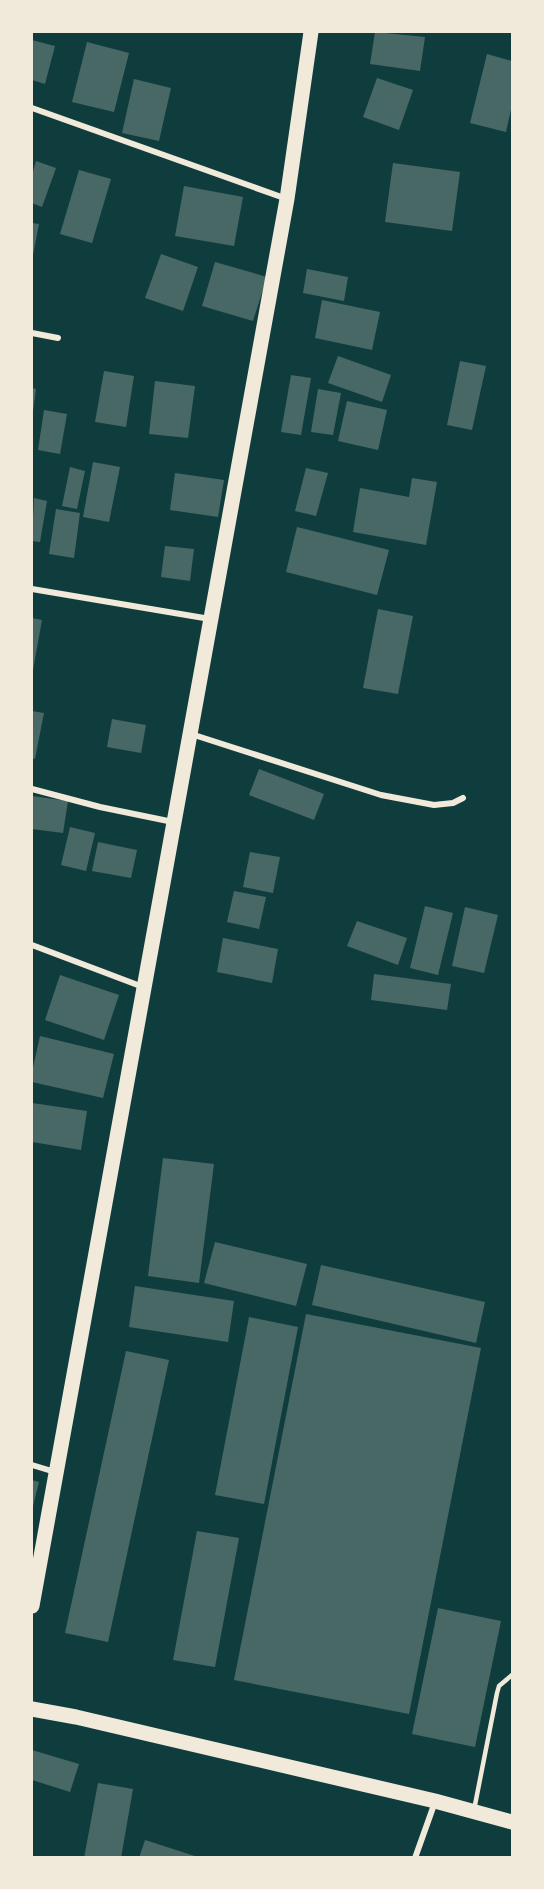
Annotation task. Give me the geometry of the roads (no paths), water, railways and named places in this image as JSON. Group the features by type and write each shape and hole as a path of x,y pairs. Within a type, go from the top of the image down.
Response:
{"main road":[{"path":"32,1606 287,199 311,32"},
{"path":"32,1709 76,1717 435,1801 513,1822"}],"street":[{"path":"32,108 287,199"},
{"path":"32,333 58,338"},
{"path":"32,590 211,619"},
{"path":"190,734 381,795 434,805 453,803 463,798"},
{"path":"32,789 100,807 174,822"},
{"path":"32,945 144,987"},
{"path":"32,1465 56,1473"},
{"path":"415,1857 435,1801"}],"lane":[{"path":"474,1812 497,1692 499,1686 513,1675"}]}
